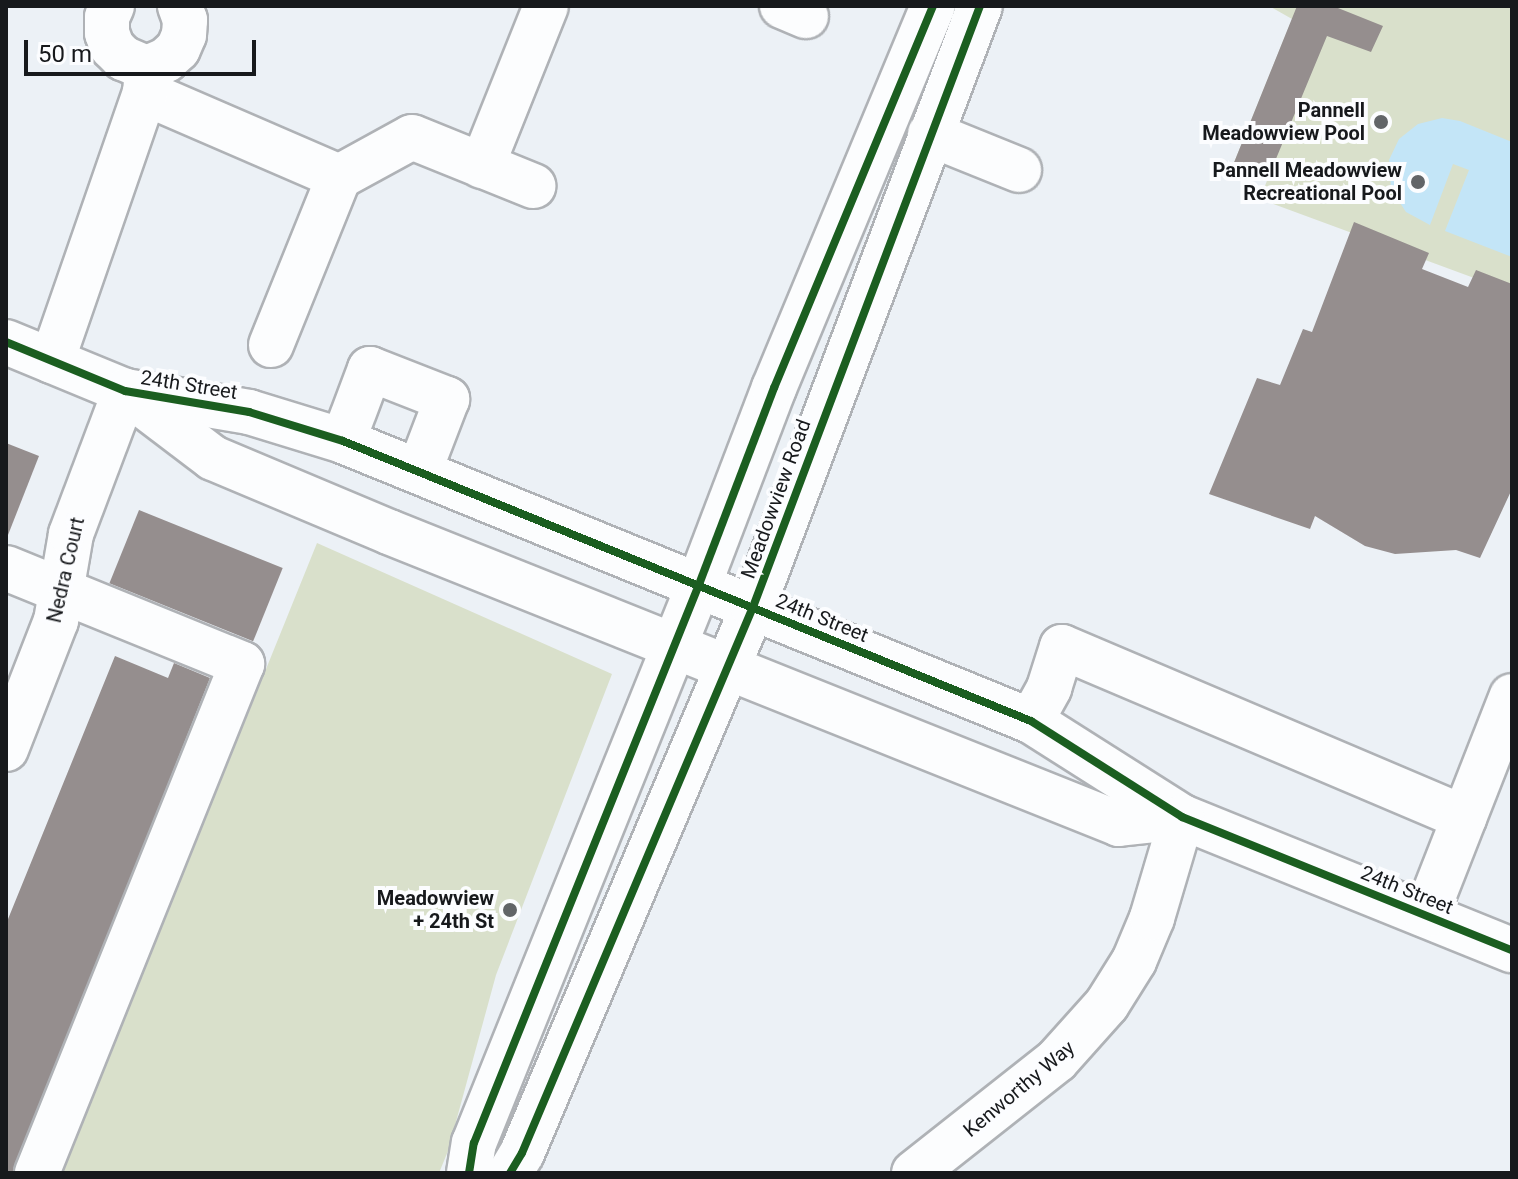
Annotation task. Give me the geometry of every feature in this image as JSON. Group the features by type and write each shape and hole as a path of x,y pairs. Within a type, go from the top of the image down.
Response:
{"street":[{"path":"112,6 107,17 107,33 112,47 146,80 339,177"},
{"path":"52,361 146,80 178,49 185,20 180,6"},
{"path":"482,166 546,6"},
{"name":"Meadowview Road","path":"469,1173 474,1143 698,587 774,388 933,6"},
{"name":"Meadowview Road","path":"510,1173 522,1153 753,607 980,6"},
{"path":"930,134 1019,170"},
{"path":"271,345 339,177 412,137 533,186"},
{"name":"24th Street","path":"6,342 125,391 249,412 343,441 1031,721 1182,817 1512,950"},
{"path":"343,441 370,369 447,399 419,472"},
{"name":"24th Street","path":"125,391 213,458 674,645 1119,824 1182,817"},
{"name":"Nedra Court","path":"6,749 56,621 71,534 125,391"},
{"path":"6,568 242,664 37,1173"},
{"path":"1031,721 1049,688 1062,647 1464,818"},
{"path":"1426,915 1512,696"},
{"name":"Kenworthy Way","path":"914,1173 1057,1060 1107,1004 1134,961 1152,918 1182,817"}],"green space":[{"name":"Pannell Meadowview Pool","path":"1269,6 1512,6 1512,292 1260,199 1268,178 1233,165 1292,19"},
{"path":"317,543 612,674 496,975 448,1151 439,1173 62,1173"}],"water":[{"name":"Pannell Meadowview Recreational Pool","path":"1442,118 1460,121 1512,142 1512,257 1445,231 1469,170 1453,164 1430,225 1406,212 1391,189 1389,160 1399,139 1418,124"}],"building":[{"path":"1297,6 1333,6 1383,26 1371,52 1327,36 1268,178 1233,165"},
{"path":"1354,222 1429,253 1422,269 1468,287 1476,270 1512,284 1512,489 1480,558 1456,550 1395,554 1365,546 1315,516 1310,529 1209,494 1257,378 1280,385 1303,329 1312,332"},
{"path":"6,443 39,456 8,535 6,535"},
{"path":"139,510 283,568 253,641 109,583"},
{"path":"115,656 168,678 174,663 210,678 13,1173 6,1173 6,924"}],"cycle path":[{"path":"469,1173 474,1143 698,587 774,388 933,6"},
{"path":"510,1173 522,1153 753,607 980,6"},
{"path":"6,342 125,391 249,412 343,441 1031,721 1182,817 1512,950"}],"place":[{"name":"Pannell Meadowview Pool","path":"1381,122"},
{"name":"Pannell Meadowview Recreational Pool","path":"1418,182"},
{"name":"Meadowview + 24th St","path":"510,910"}]}
